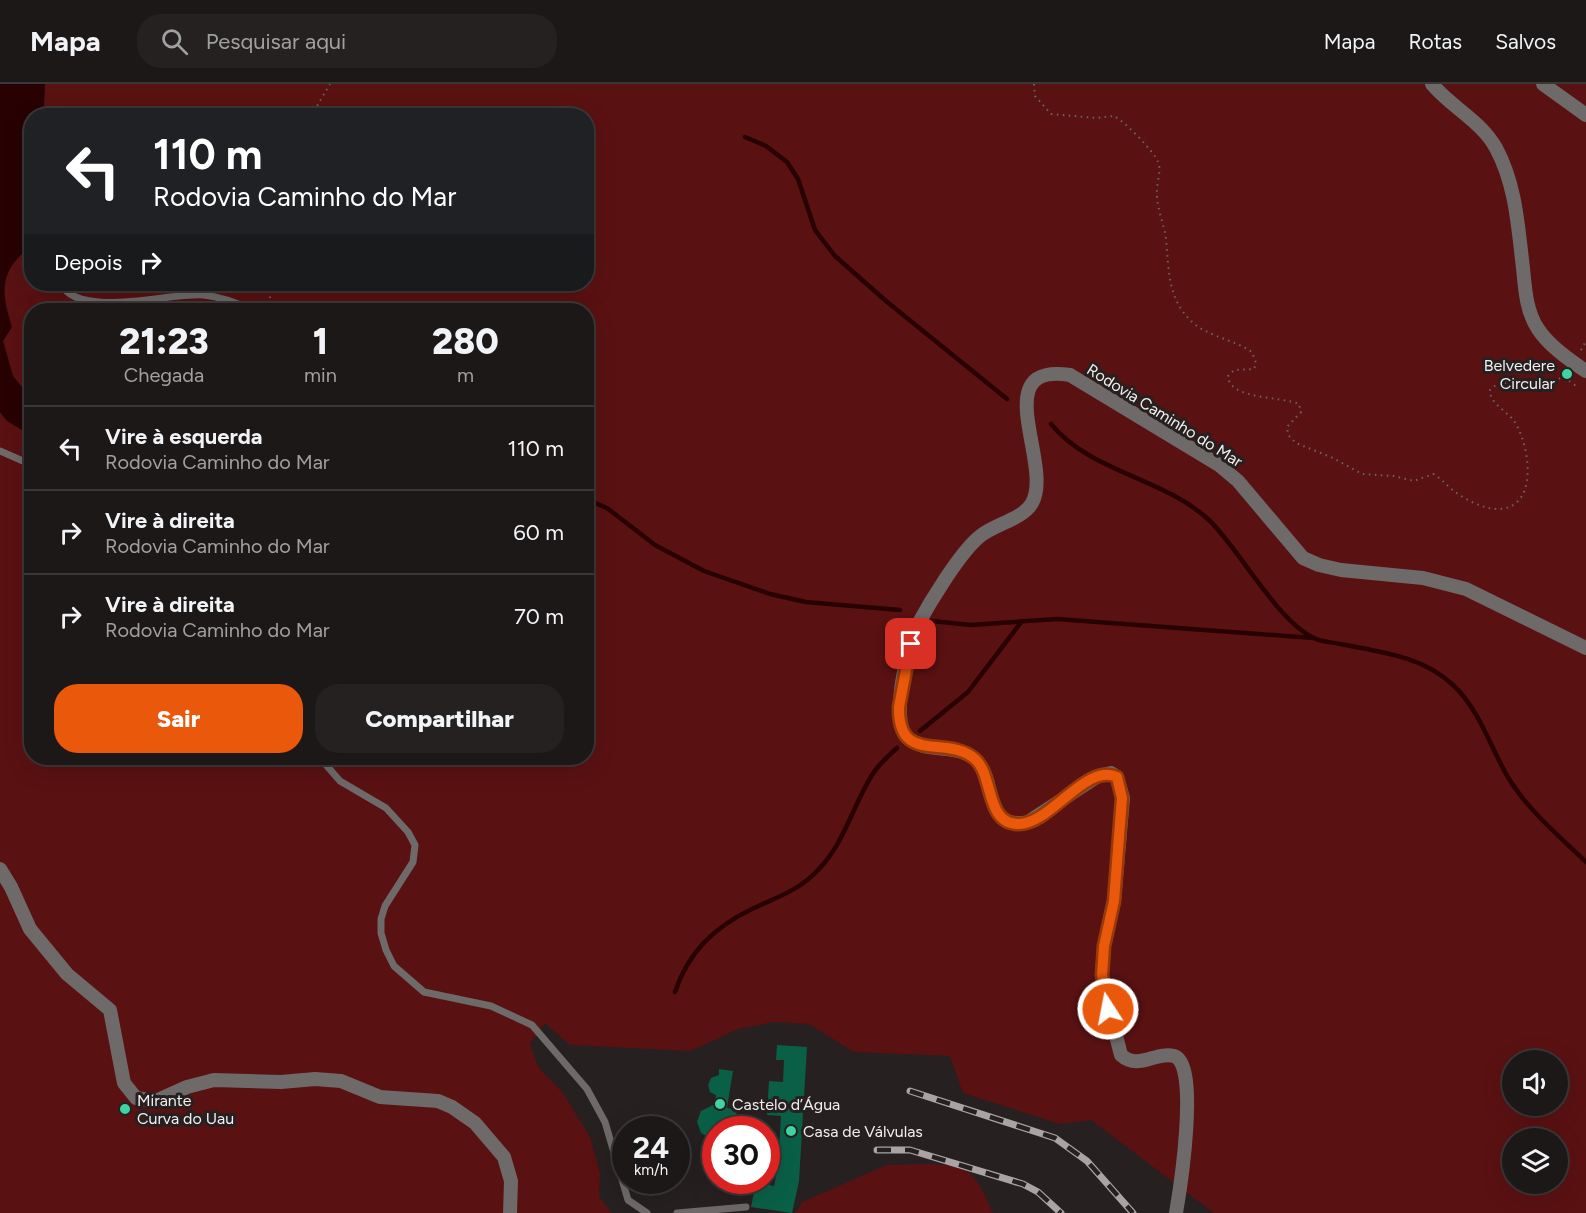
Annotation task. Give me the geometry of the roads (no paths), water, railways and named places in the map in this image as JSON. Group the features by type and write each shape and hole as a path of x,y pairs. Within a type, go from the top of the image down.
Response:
{"street":[{"path":"1432,84 1482,129 1496,148 1509,179 1516,207 1525,291 1532,317 1546,340 1586,371"},
{"path":"1543,84 1586,115"},
{"name":"Rodovia Caminho do Mar","path":"1176,1213 1188,1101 1184,1066 1180,1059 1173,1056 1133,1062 1121,1055 1104,989 1104,946 1114,901 1122,798 1117,777 1110,773 1098,776 1037,818 1018,824 1007,821 995,809 986,775 974,758 966,753 914,743 904,734 899,717 911,644 925,613 971,544 986,531 1026,510 1034,499 1035,458 1026,398 1034,381 1046,374 1070,375 1219,465 1238,481 1298,552 1319,565 1444,582 1490,599 1586,648"},
{"path":"0,869 30,929 67,974 110,1010 124,1083 136,1098 156,1101 187,1087 214,1080 281,1082 315,1078 341,1081 380,1097 438,1101 453,1107 475,1123 504,1157 511,1181 510,1213"}],"lane":[{"path":"69,291 76,297 101,303 202,295 237,303"},
{"path":"0,450 24,461"},
{"path":"326,765 340,782 386,808 408,832 415,845 413,862 386,906 381,919 381,933 394,966 424,992 490,1006 532,1025 587,1089 605,1122 628,1200 647,1213"},
{"path":"677,1213 746,1207"}],"waterway":[{"path":"745,137 766,146 787,162 798,179 815,230 835,256 886,301 1007,399"},
{"path":"1051,424 1067,440 1086,453 1171,494 1209,520 1273,602 1300,630 1320,640 1414,661 1441,675 1471,706 1517,791 1545,823 1586,862"},
{"path":"594,502 607,508 655,545 704,571 770,594 806,602 900,610"},
{"path":"932,621 971,625 1057,619 1313,638"},
{"path":"920,731 968,692 1022,621"},
{"path":"675,992 687,965 713,934 737,917 800,886 814,874 833,852 872,775 897,748"}],"railway":[{"path":"910,1091 1055,1138 1087,1161 1133,1213"},
{"path":"877,1150 910,1150 1023,1184 1038,1192 1061,1213"}],"place":[{"name":"Belvedere Circular","path":"1567,374"},
{"name":"Castelo d’Água","path":"720,1104"},
{"name":"Mirante Curva do Uau","path":"125,1109"},
{"name":"Casa de Válvulas","path":"791,1131"}]}
